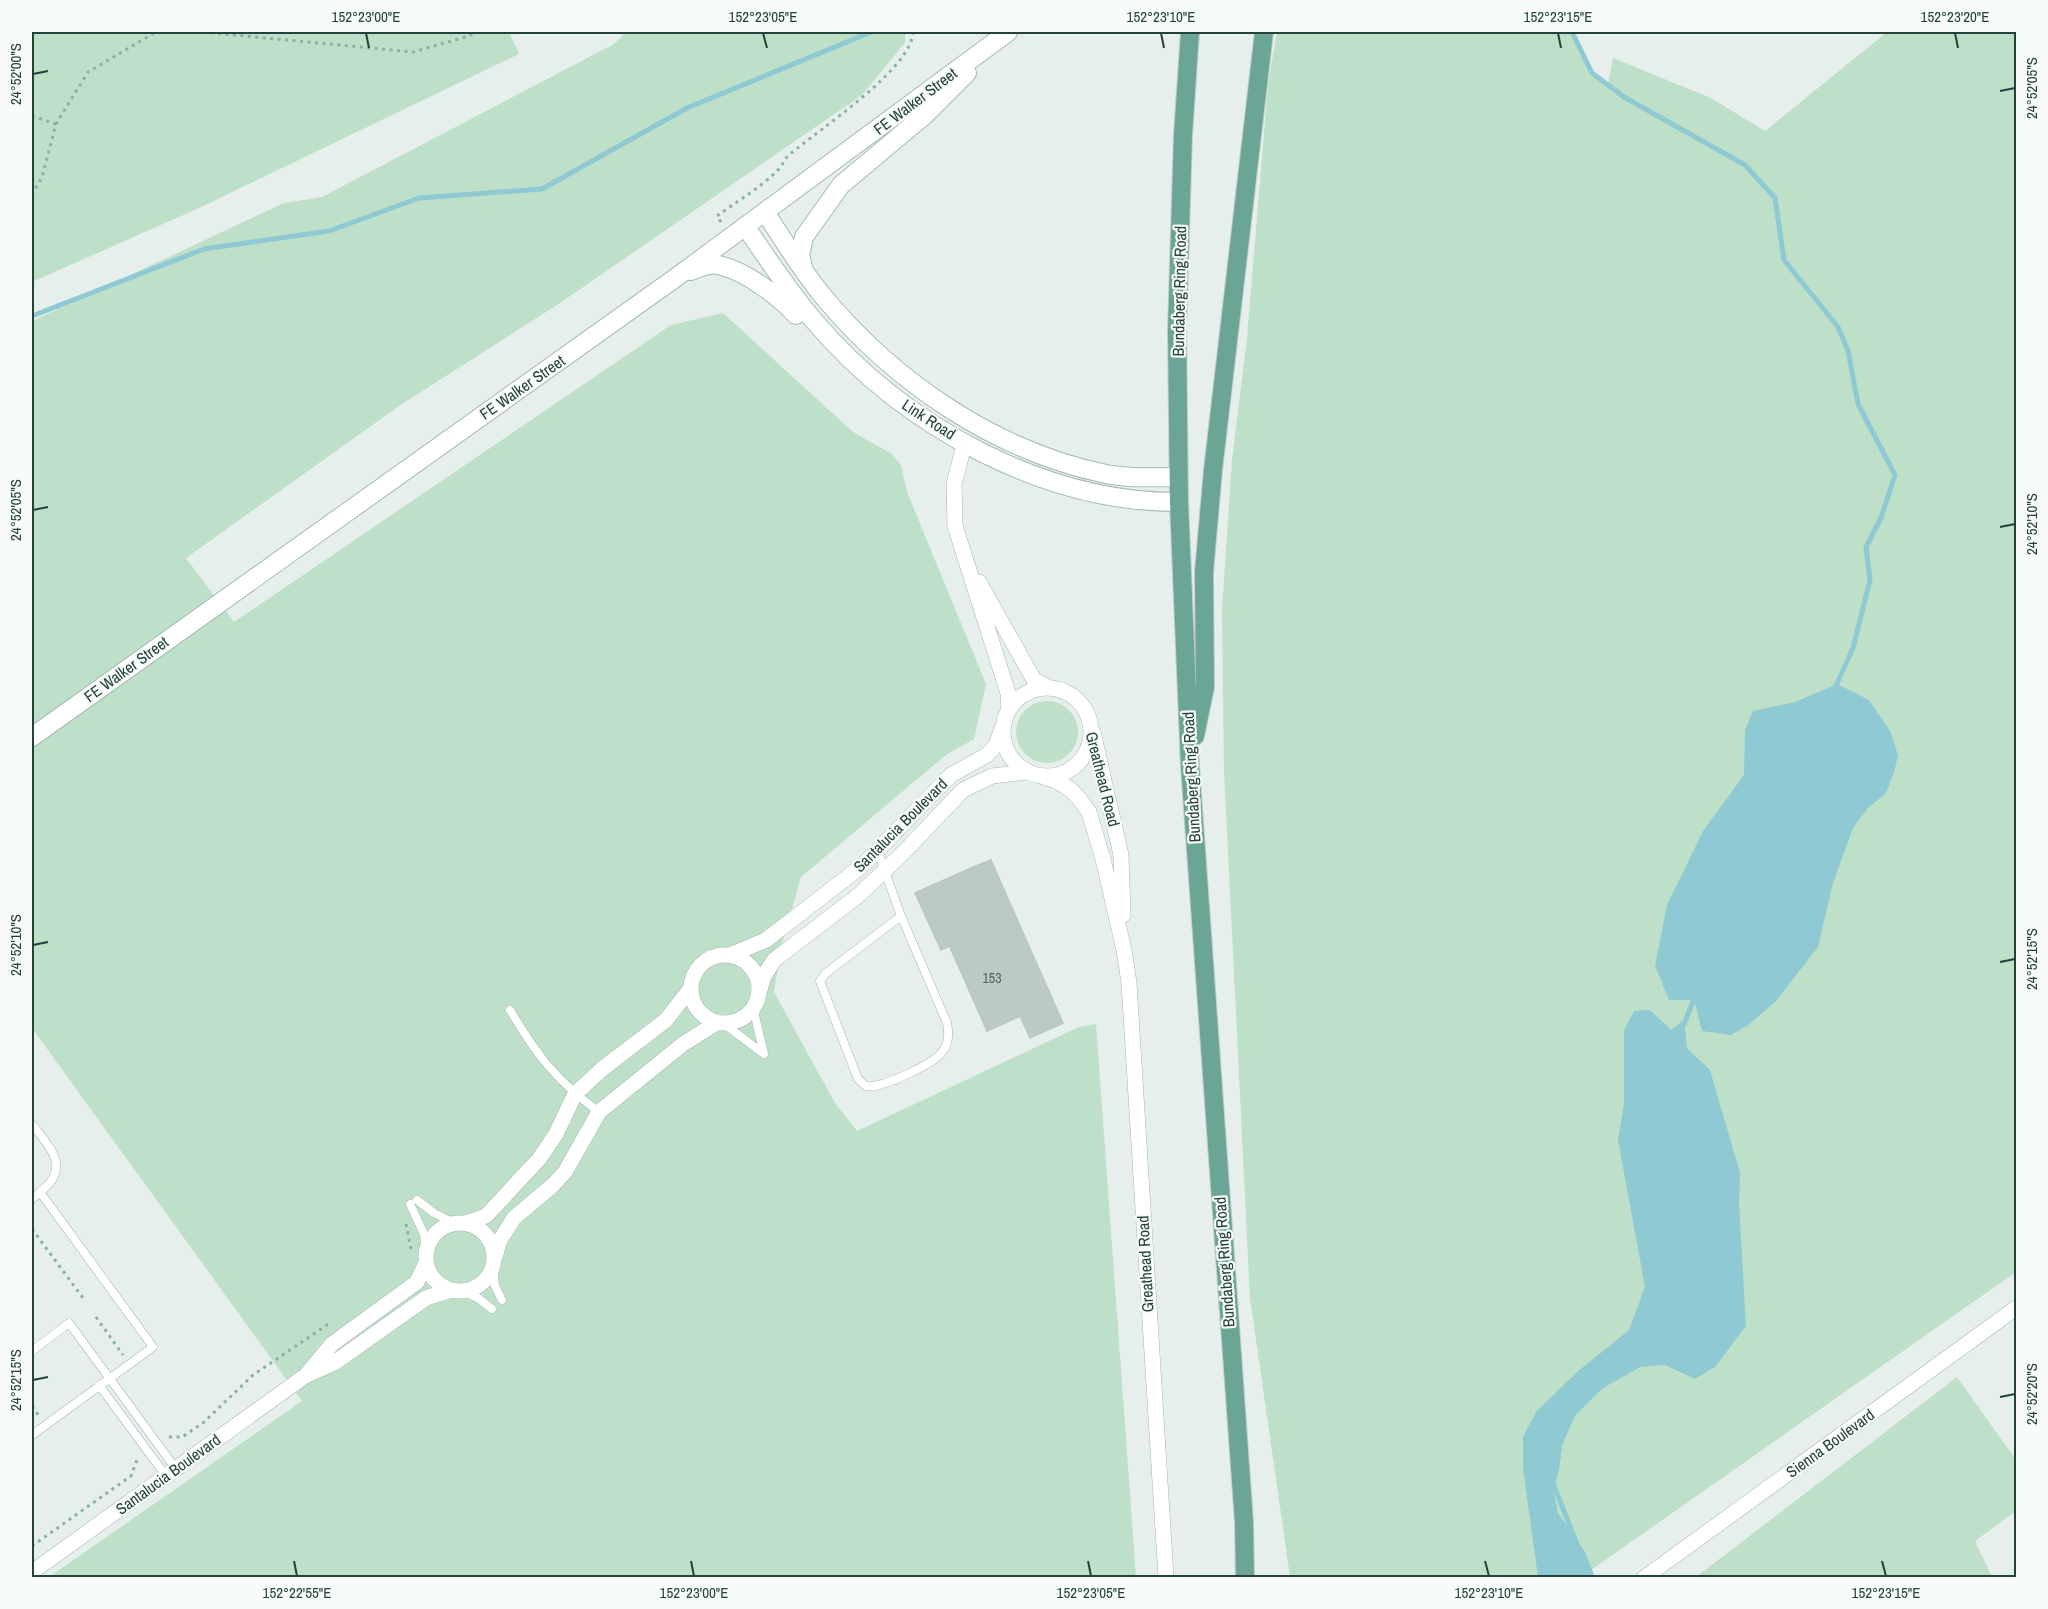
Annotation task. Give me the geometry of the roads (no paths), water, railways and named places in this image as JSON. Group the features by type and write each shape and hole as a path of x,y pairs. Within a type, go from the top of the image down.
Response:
{"main road":[{"name":"FE Walker Street","path":"32,737 678,276 1008,32"},
{"path":"805,271 800,255 804,237 841,184 926,114 1008,32"},
{"name":"Bundaberg Ring Road","path":"1190,32 1183,135 1177,329 1179,502 1190,766 1244,1522 1245,1578"},
{"path":"1190,766 1205,687 1204,572 1212,481 1264,32"},
{"name":"Link Road","path":"765,212 805,271 839,314 867,344 916,386 976,424 1040,454 1080,468 1117,476 1179,477"},
{"name":"Link Road","path":"745,226 816,323 866,373 927,419 965,442 1015,467 1080,490 1141,502 1179,502"},
{"path":"678,276 703,266 723,266 781,298 827,349 866,373"},
{"path":"965,442 976,424"},
{"name":"Bundaberg Ring Road","path":"1244,1522 1254,1578"}],"street":[{"name":"Greathead Road","path":"965,442 954,484 953,508 963,554 1008,693 1009,709"},
{"name":"Greathead Road","path":"963,554 1034,680 1073,696 1088,715 1121,855 1124,950"},
{"path":"1026,772 1007,754 1002,728 1009,709 1027,693 1050,688"},
{"name":"Greathead Road","path":"1041,776 1064,772 1082,759 1089,745 1091,730 1088,715"},
{"name":"Santalucia Boulevard","path":"730,955 766,940 878,852 951,775 987,755 996,745 1002,728"},
{"name":"Greathead Road","path":"1026,772 1064,782 1077,793 1089,812 1124,950 1129,983 1166,1578"},
{"name":"Santalucia Boulevard","path":"757,998 764,976 774,960 885,872 963,790 992,776 1026,772"},
{"path":"730,955 749,964 759,983 757,998 741,1019 720,1022 702,1015 696,1008 690,989 699,966 714,956 730,955"},
{"name":"Santalucia Boulevard","path":"305,1376 332,1344 417,1282 421,1258 435,1233 486,1216 539,1159 556,1134 575,1094 666,1020 690,989"},
{"name":"Santalucia Boulevard","path":"32,1572 305,1376 334,1363 426,1298 481,1284 494,1262 500,1240 514,1218 554,1185 565,1172 599,1112 683,1044 720,1022"},
{"path":"460,1223 483,1231 494,1247 494,1262"},
{"path":"421,1258 435,1280 457,1291"},
{"name":"Sienna Boulevard","path":"1644,1578 2016,1308"}],"lane":[{"path":"878,852 901,916 947,1023 949,1037 943,1052 932,1062 877,1086 866,1086 858,1079 821,991 820,981 826,973 901,916"},
{"path":"720,1022 766,1057 755,1016 757,998"},
{"path":"510,1010 548,1067 575,1094 599,1112"},
{"path":"32,1124 51,1150 57,1165 54,1179 32,1198"},
{"path":"32,1435 153,1347 40,1192"},
{"path":"421,1258 424,1234 414,1202 460,1223"},
{"path":"494,1262 495,1286 502,1300"},
{"path":"457,1291 478,1298 492,1309"},
{"path":"32,1351 69,1323 110,1378 171,1472"},
{"path":"99,1385 171,1472"}],"water":[{"path":"1837,684 1869,700 1890,731 1898,755 1894,773 1886,793 1868,808 1853,828 1833,883 1818,947 1776,1001 1748,1025 1731,1035 1702,1031 1694,1000 1669,1000 1655,966 1667,905 1703,831 1744,775 1745,730 1753,711 1795,702"},
{"path":"1650,1010 1671,1030 1684,1020 1687,1048 1710,1070 1740,1173 1739,1203 1746,1326 1715,1367 1695,1379 1665,1365 1640,1367 1603,1388 1574,1417 1562,1446 1559,1471 1553,1488 1558,1513 1584,1550 1595,1577 1538,1577 1523,1468 1523,1437 1536,1412 1577,1372 1629,1330 1645,1287 1618,1140 1624,1104 1624,1030 1634,1011"}],"waterway":[{"path":"32,316 204,249 329,231 419,198 542,189 687,108 871,32"},
{"path":"1572,32 1592,73 1624,97 1745,165 1775,198 1784,260 1838,327 1848,351 1858,404 1895,475 1881,518 1866,547 1870,580 1853,648 1835,688"},
{"path":"1684,1024 1696,994"},
{"path":"1551,1478 1576,1542"}]}
